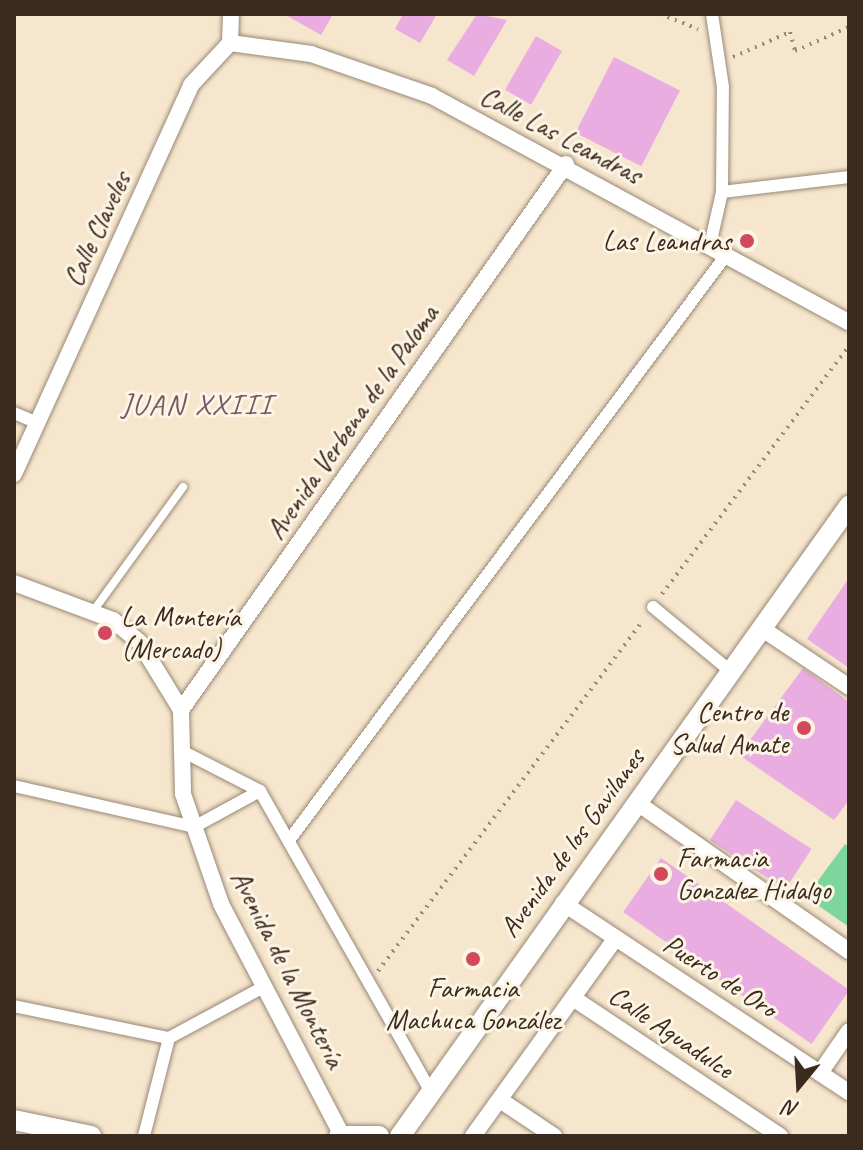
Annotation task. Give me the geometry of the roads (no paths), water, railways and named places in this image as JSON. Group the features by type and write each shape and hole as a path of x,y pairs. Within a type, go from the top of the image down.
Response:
{"street":[{"path":"230,43 231,14"},
{"path":"710,245 722,192 719,63 712,14"},
{"name":"Calle Las Leandras","path":"230,43 311,54 432,96 566,164 849,322"},
{"name":"Calle Claveles","path":"14,474 191,85 230,43"},
{"name":"Avenida Verbena de la Paloma","path":"181,710 566,164"},
{"path":"722,192 849,177"},
{"path":"290,839 727,254"},
{"path":"14,413 37,423"},
{"name":"Avenida de los Gavilanes","path":"400,1136 729,670 849,506"},
{"path":"14,583 94,610 140,643 181,710"},
{"path":"653,607 729,670"},
{"path":"761,628 849,687"},
{"name":"Avenida de la Montería","path":"181,710 183,794 221,904 341,1135"},
{"path":"182,751 260,791 430,1090"},
{"path":"14,786 194,827 260,791"},
{"path":"636,802 849,951"},
{"name":"Puerto de Oro","path":"563,903 849,1092"},
{"path":"473,1136 616,938"},
{"path":"14,1006 169,1038 265,986"},
{"name":"Calle Aguadulce","path":"573,998 780,1136"},
{"path":"820,1073 849,1031"},
{"path":"144,1136 169,1038"},
{"path":"500,1100 554,1136"},
{"path":"14,1120 91,1136"},
{"path":"341,1135 379,1136"}],"lane":[{"path":"94,610 183,487"}],"place":[{"name":"Las Leandras","path":"747,241"},
{"name":"La Montería (Mercado)","path":"105,633"},
{"name":"Centro de Salud Amate","path":"804,728"},
{"name":"Farmacia Gonzalez Hidalgo","path":"661,874"},
{"name":"Farmacia Machuca González","path":"473,959"}],"district":[{"name":"JUAN XXIII","path":"197,404"}]}
